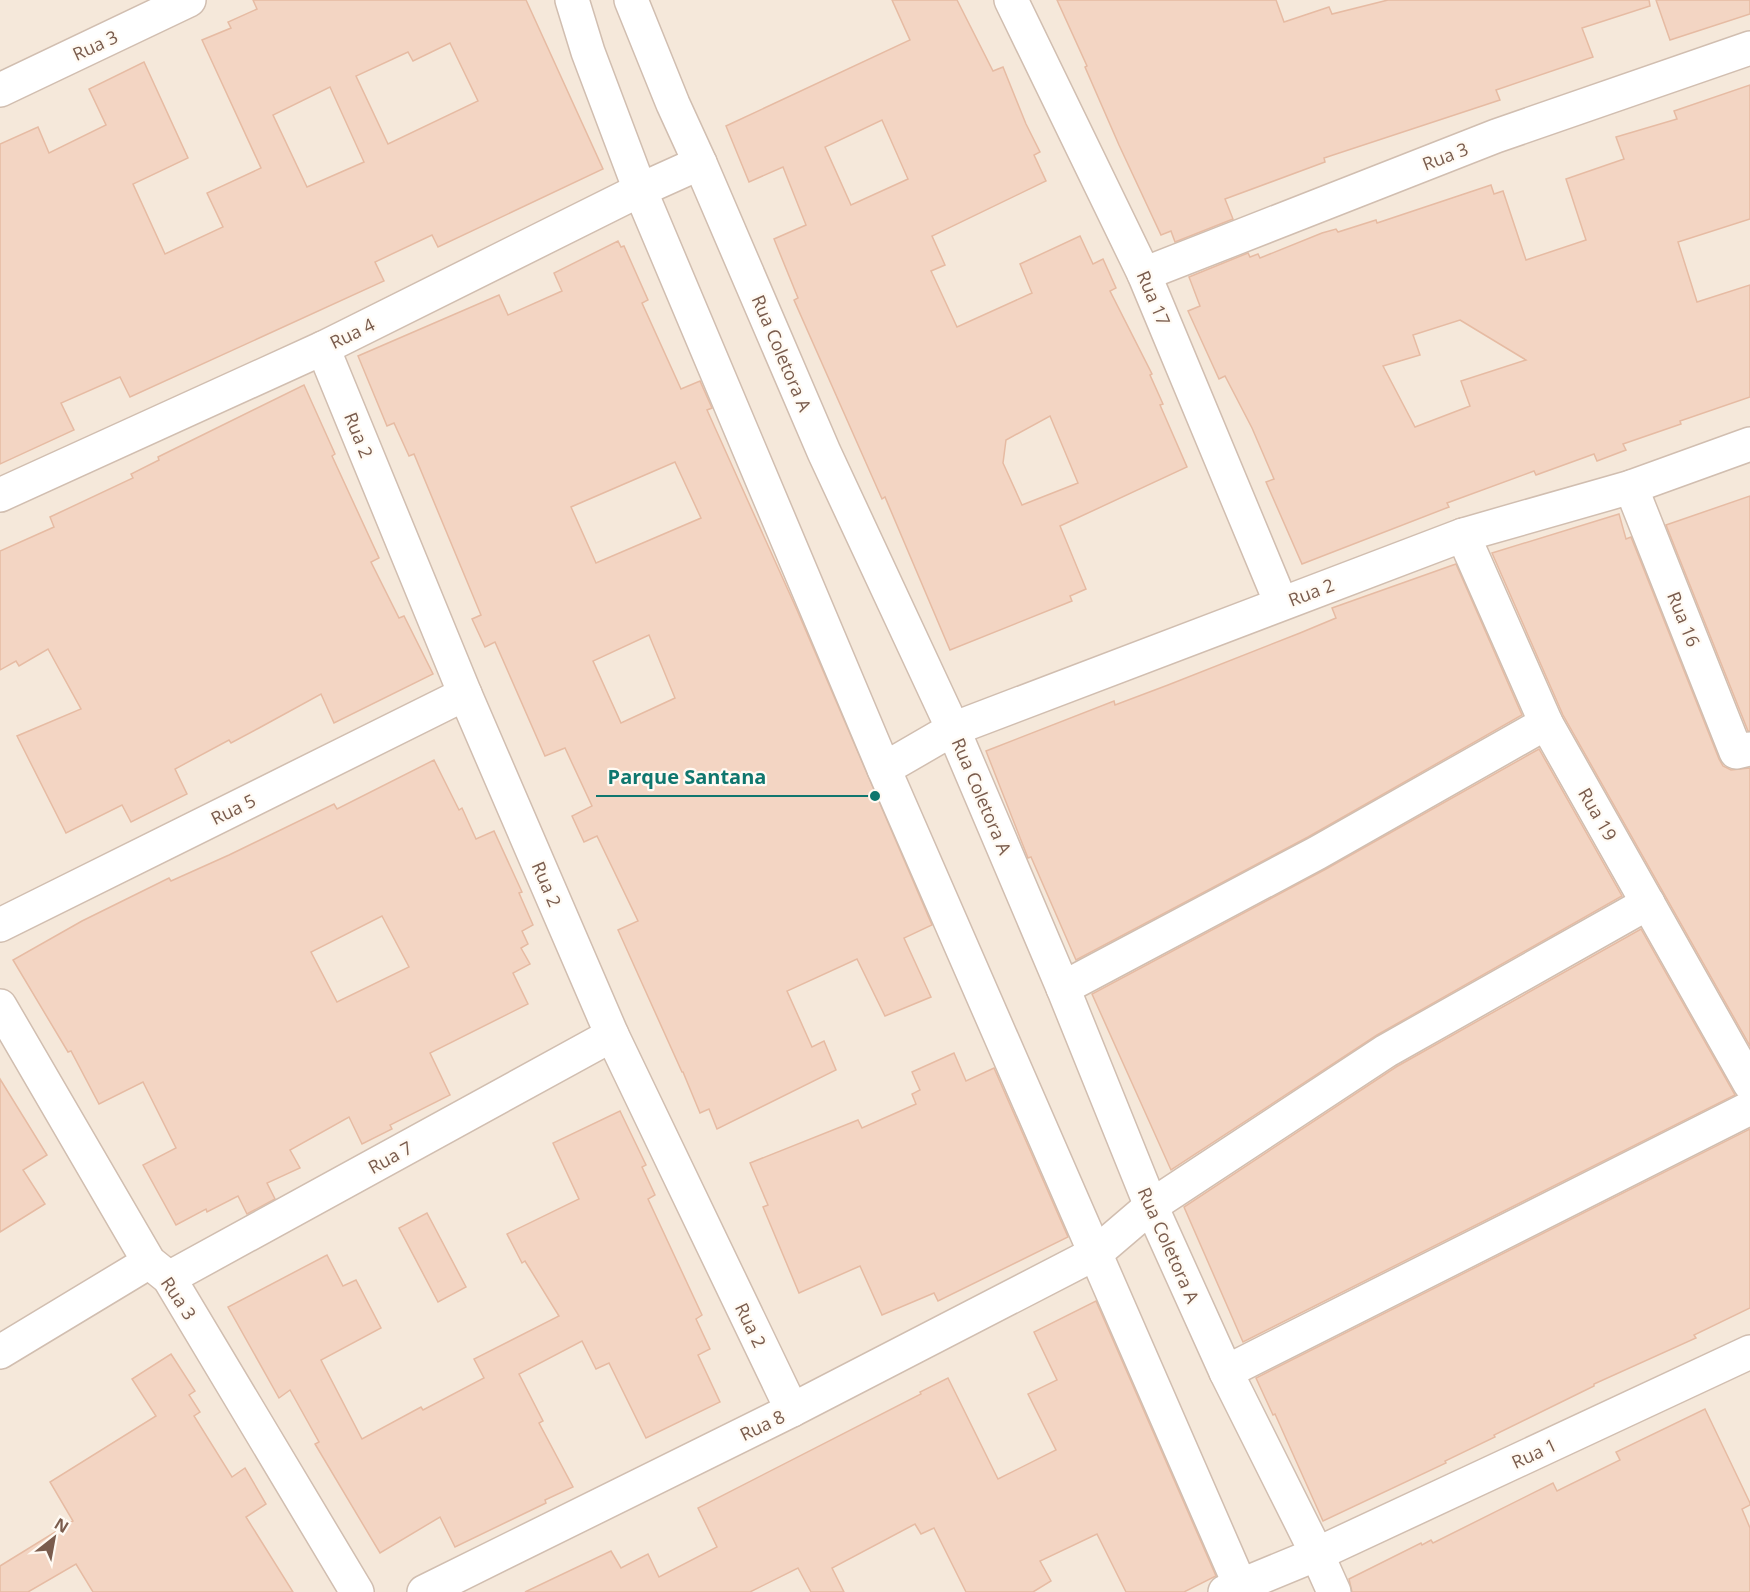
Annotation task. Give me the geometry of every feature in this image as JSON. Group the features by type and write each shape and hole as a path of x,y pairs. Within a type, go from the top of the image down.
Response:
{"street":[{"name":"Rua 3","path":"0,90 189,0"},
{"path":"572,0 588,52 640,190 884,769 1096,1253 1235,1590"},
{"name":"Rua Coletora A","path":"631,0 673,104 824,452 953,729 1063,988 1151,1206 1226,1372 1334,1592"},
{"name":"Rua 17","path":"1011,0 1144,274 1281,603"},
{"name":"Rua 3","path":"1144,274 1496,136 1750,48"},
{"name":"Rua 4","path":"0,495 323,348 640,190 700,163"},
{"name":"Rua 2","path":"323,348 465,694 612,1035 792,1410"},
{"name":"Rua 2","path":"884,769 953,729 1281,603 1463,535 1631,487 1750,444"},
{"name":"Rua 16","path":"1631,487 1743,750"},
{"name":"Rua 19","path":"1463,535 1546,723 1750,1084"},
{"name":"Rua 5","path":"0,925 465,694"},
{"path":"1063,988 1317,853 1546,723"},
{"name":"Rua 8","path":"424,1592 792,1410 1096,1253 1151,1206 1386,1051 1648,903"},
{"name":"Rua 3","path":"0,1006 357,1592"},
{"name":"Rua 7","path":"0,1352 612,1035"},
{"path":"1226,1372 1750,1108"},
{"name":"Rua 1","path":"1235,1590 1750,1352"}],"shaded area":[{"path":"0,0 1750,0 1750,1592 0,1592"}],"building":[{"path":"253,0 526,0 603,169 438,247 432,235 375,262 384,281 130,397 120,377 61,403 74,430 0,464 0,144 38,127 49,153 106,125 89,89 144,62 188,158 133,184 165,254 223,227 207,193 261,168 202,40 231,28 228,22 257,9","holes":["450,43 478,101 388,144 356,76 408,52 413,61","330,87 364,162 307,187 273,115"]},
{"path":"892,0 957,0 993,71 1003,67 1040,152 1034,155 1046,181 932,236 945,265 931,271 957,327 1032,293 1020,264 1080,236 1093,264 1103,259 1116,288 1110,291 1152,374 1150,375 1163,404 1160,405 1187,467 1060,526 1086,589 1070,596 1072,601 950,650 885,497 882,499 794,300 798,298 774,239 806,225 783,167 749,182 726,126 910,40","holes":["882,120 908,179 851,205 825,147","1050,416 1078,483 1022,505 1003,463 1006,440"]},
{"path":"1057,0 1276,0 1284,22 1329,7 1332,14 1388,0 1649,0 1650,6 1582,28 1593,57 1496,90 1500,100 1324,158 1325,162 1225,199 1233,219 1175,242 1171,231 1161,235 1119,145"},
{"path":"1656,0 1750,0 1750,14 1670,40"},
{"path":"1750,85 1750,219 1678,242 1697,302 1750,285 1750,397 1623,444 1626,450 1597,461 1594,454 1536,475 1534,471 1447,503 1449,507 1302,564 1266,482 1274,479 1252,428 1225,376 1219,379 1188,311 1200,306 1189,277 1248,253 1250,257 1258,254 1260,258 1322,233 1336,229 1338,232 1376,220 1377,223 1491,185 1494,194 1503,191 1526,260 1586,240 1566,179 1624,159 1616,137 1677,119 1674,111","holes":["1460,320 1526,360 1461,381 1470,406 1415,427 1383,366 1420,355 1413,335"]},
{"path":"618,241 621,247 624,246 648,300 642,303 681,389 700,381 712,408 707,410 797,610 932,925 904,938 931,997 885,1016 857,959 787,991 812,1047 824,1041 836,1070 717,1129 709,1109 700,1113 618,930 638,921 597,836 584,842 572,816 592,806 565,748 545,756 495,642 485,647 472,619 481,615 414,454 409,456 394,423 387,426 358,356 499,295 508,315 562,291 554,273","holes":["675,462 701,518 596,563 571,507","649,635 675,698 621,723 593,661"]},
{"path":"304,385 335,454 332,456 379,558 371,562 399,618 404,616 433,674 334,723 321,694 231,743 229,740 175,769 187,794 131,822 122,805 66,833 17,736 81,709 48,649 19,666 16,661 0,670 0,551 54,527 50,517 133,478 131,474 159,460 158,457"},
{"path":"1750,496 1750,731 1748,731 1666,525"},
{"path":"1619,514 1626,539 1631,537 1719,759 1723,766 1731,770 1750,768 1750,1046 1563,715 1492,553"},
{"path":"1456,564 1522,715 1308,837 1076,960 1031,857 1028,858 986,751 1114,701 1115,705 1300,633 1336,618 1332,608"},
{"path":"1539,749 1622,896 1377,1035 1171,1170 1092,994 1326,869"},
{"path":"434,760 459,810 462,808 476,839 494,831 522,892 519,893 533,925 522,931 528,944 521,948 530,964 513,973 528,1004 430,1053 450,1095 390,1125 392,1129 362,1144 349,1117 290,1150 300,1168 267,1183 275,1199 247,1214 238,1196 176,1225 143,1165 176,1148 143,1082 99,1104 71,1051 68,1052 13,960 82,921 169,878 171,881 229,855 334,804 337,809","holes":["382,916 409,967 337,1002 311,952"]},
{"path":"1641,929 1735,1095 1243,1342 1184,1207 1396,1067"},
{"path":"954,1053 966,1081 994,1068 1068,1237 938,1301 934,1293 882,1315 860,1266 799,1293 763,1207 768,1205 750,1163 858,1120 862,1128 916,1104 912,1094 920,1090 912,1072"},
{"path":"0,1079 47,1155 23,1170 45,1204 0,1232"},
{"path":"620,1111 646,1165 642,1167 655,1195 648,1199 702,1315 696,1319 710,1349 698,1355 720,1402 646,1438 609,1363 596,1369 582,1341 519,1374 543,1421 539,1423 573,1487 545,1500 546,1503 455,1547 440,1517 380,1553 315,1444 319,1442 290,1390 279,1398 228,1307 327,1255 343,1286 356,1280 381,1328 321,1360 362,1439 421,1407 423,1410 484,1378 474,1359 559,1316 525,1261 522,1263 507,1234 579,1199 553,1143"},
{"path":"1750,1129 1750,1308 1694,1335 1696,1338 1594,1384 1445,1461 1446,1463 1323,1521 1275,1414 1273,1415 1256,1378"},
{"path":"427,1213 466,1287 438,1302 399,1228"},
{"path":"1096,1301 1216,1576 1184,1592 1126,1592 1097,1534 1040,1561 1051,1581 1033,1592 966,1592 934,1528 921,1534 915,1524 832,1568 844,1592 811,1592 798,1568 750,1592 525,1592 611,1551 621,1568 648,1554 659,1577 717,1547 698,1508 948,1378 998,1479 1056,1450 1028,1394 1057,1380 1034,1332"},
{"path":"171,1354 195,1391 189,1395 200,1412 194,1416 232,1477 245,1468 266,1504 246,1517 293,1592 93,1592 76,1564 28,1592 0,1592 0,1566 73,1521 50,1482 156,1416 132,1379"},
{"path":"1705,1409 1750,1503 1742,1509 1750,1528 1750,1592 1352,1592 1349,1579 1421,1543 1422,1545 1431,1540 1433,1543 1553,1483 1557,1491 1620,1460 1616,1452"}],"place":[{"name":"Parque Santana","path":"875,796"}]}
